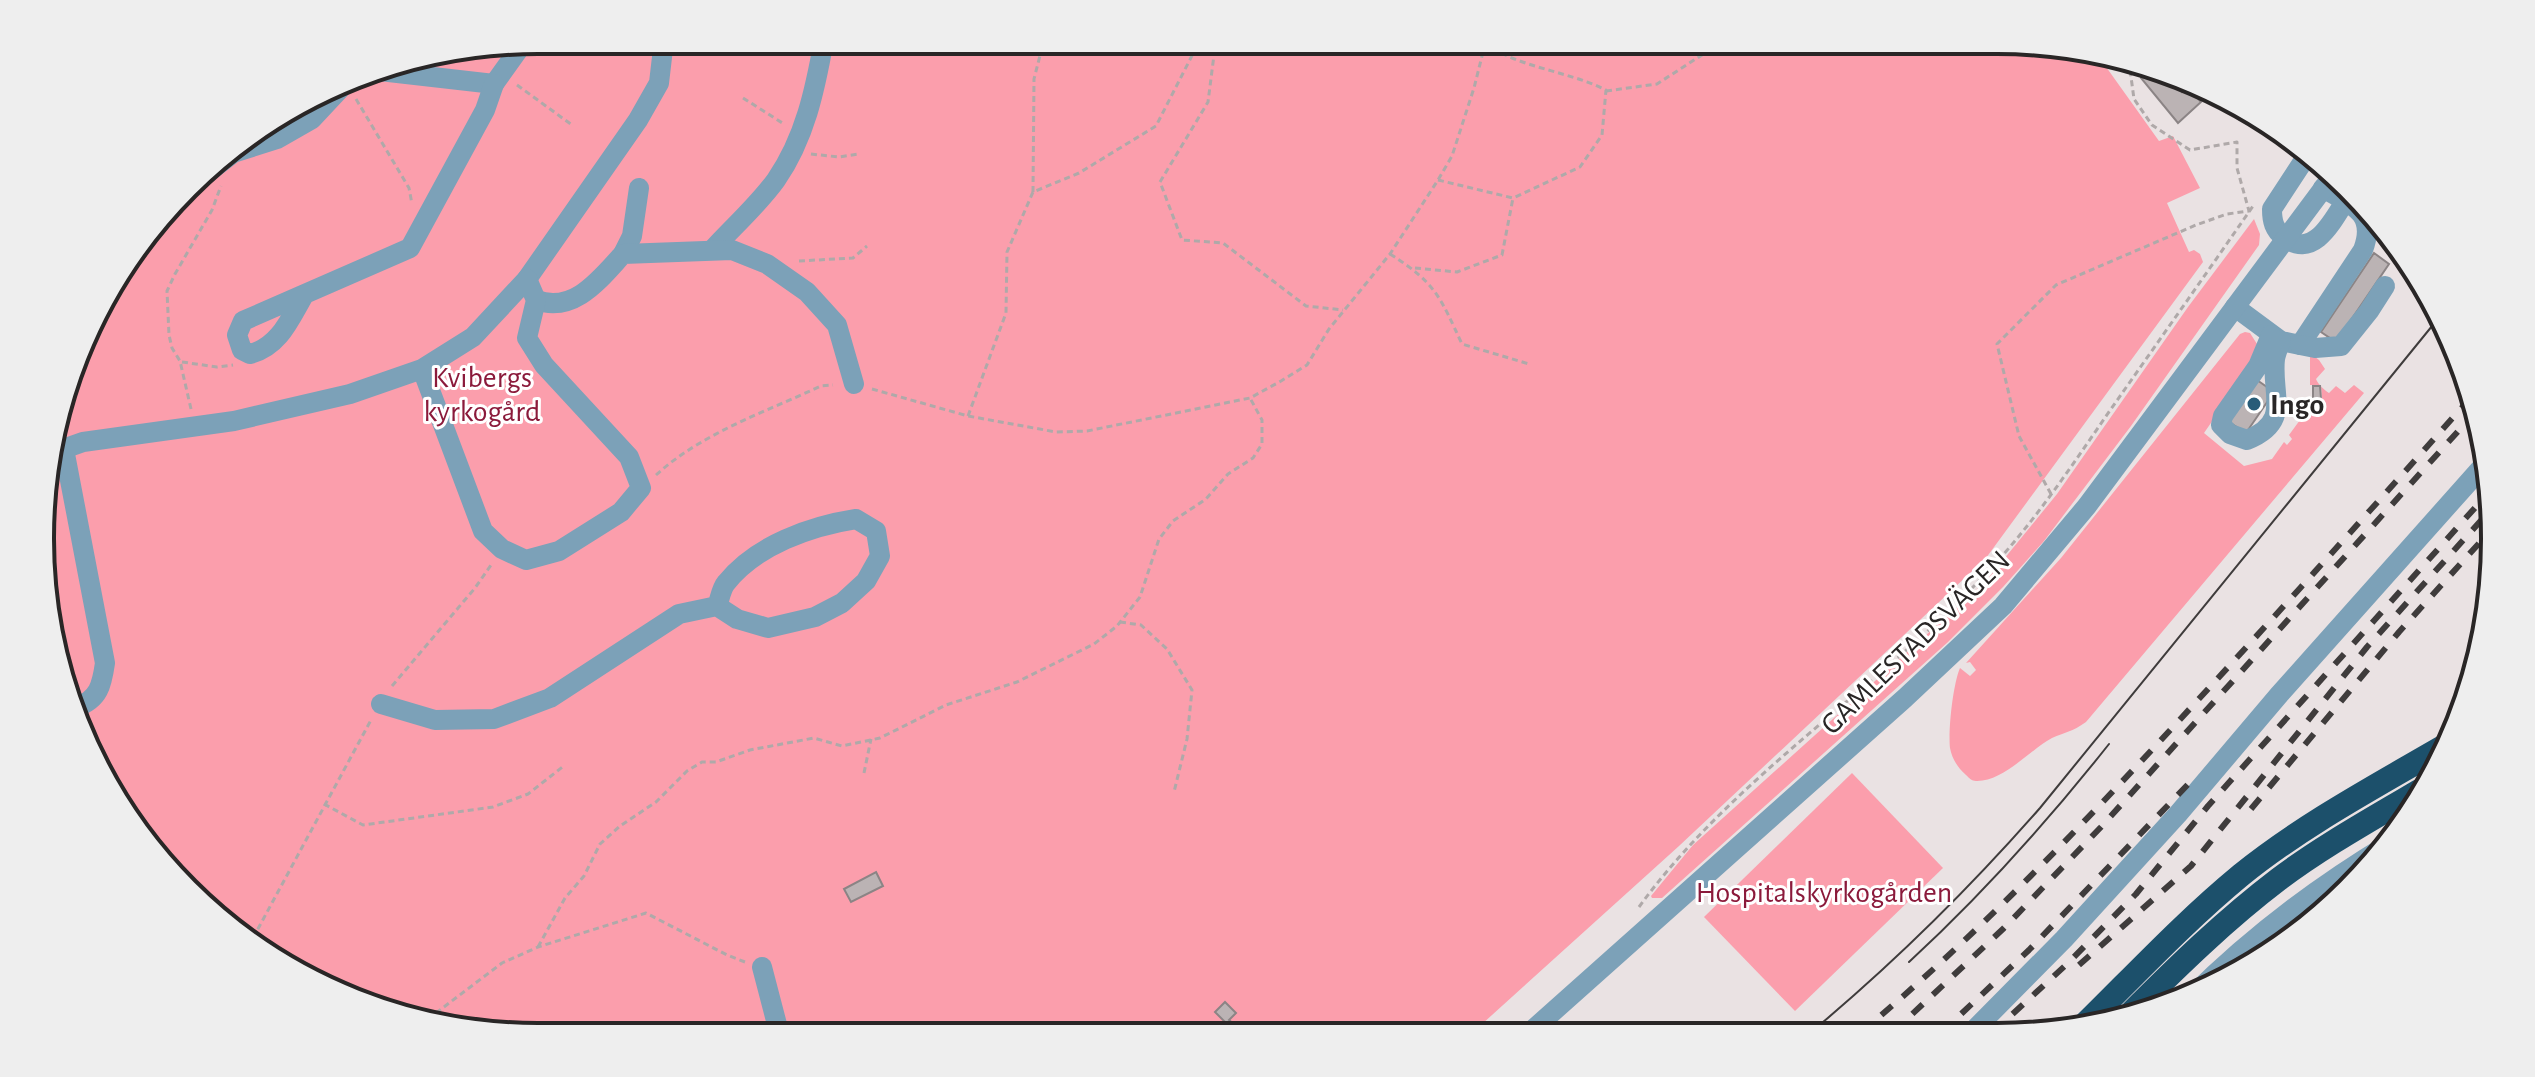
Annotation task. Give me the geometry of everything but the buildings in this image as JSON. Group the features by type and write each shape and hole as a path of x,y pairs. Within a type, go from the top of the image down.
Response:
{"highway":[{"path":"2097,1013 2192,918 2243,874 2310,827 2430,755"},
{"path":"2146,999 2229,919 2282,877 2328,845 2404,800"}],"street":[{"path":"62,450 83,442 248,418 350,394 422,369 473,337 527,279 638,120 659,83 662,54"},
{"path":"713,249 775,182 797,143 815,91 822,54"},
{"path":"304,295 279,336 265,351 250,354 242,350 237,335 243,321 410,248 518,55"},
{"path":"405,73 503,83"},
{"path":"255,146 277,139 349,93"},
{"path":"2302,163 2272,209 2274,226 2286,239 2298,245 2314,242 2321,237 2344,202"},
{"name":"GAMLESTADSVÄGEN","path":"1527,1023 1905,698 2003,606 2087,506 2326,184"},
{"path":"536,300 550,305 567,302 593,286 623,254 632,236 639,188"},
{"path":"2284,340 2363,250 2368,228"},
{"path":"623,254 732,250 774,270 807,292 837,325 854,384"},
{"path":"422,369 483,531 502,549 526,560 559,551 621,512 641,488 629,457 544,365 527,338 536,300 527,279"},
{"path":"2235,307 2284,340 2315,348 2341,346 2385,286"},
{"path":"59,467 105,663 102,686 96,696 84,705"},
{"path":"1981,1023 2064,939 2178,814 2278,696 2477,473"},
{"path":"381,704 435,720 494,719 550,698 679,614 717,606 737,619 768,628 815,617 842,603 866,581 880,556 876,531 856,519 783,540 742,567 724,585 717,606"},
{"path":"2259,945 2356,863"},
{"path":"762,967 777,1023"}],"path":[{"path":"968,416 1006,313 1007,252 1033,192 1034,79 1040,54"},
{"path":"1033,192 1079,173 1156,126 1193,54"},
{"path":"1214,54 1208,102 1160,182 1182,240 1223,243 1306,306 1343,310"},
{"path":"641,488 678,455 720,432 821,386 854,384 968,416 1056,432 1087,431 1250,398 1307,365 1343,310 1390,254 1452,156 1482,54"},
{"path":"1510,54 1543,70 1582,78 1606,91 1657,84 1703,54"},
{"path":"2131,74 2134,99 2152,125 2190,150 2237,142 2237,168 2249,211"},
{"path":"503,83 572,125"},
{"path":"1438,180 1513,198 1580,167 1602,135 1606,91"},
{"path":"349,93 409,188 415,218 421,230"},
{"path":"743,98 797,143 839,157 859,154"},
{"path":"191,407 180,361 169,335 167,291 220,193 224,170"},
{"path":"1411,267 1457,272 1502,255 1513,198"},
{"path":"1634,914 1689,846 1749,788 1951,609 1991,568 2051,494 2256,201"},
{"path":"2051,494 2019,436 1997,344 2056,285 2196,225 2227,214 2249,211"},
{"path":"774,270 788,262 853,258 867,246"},
{"path":"1390,254 1420,273 1440,296 1462,344 1529,364"},
{"path":"180,361 228,367 250,354"},
{"path":"538,947 565,898 584,876 600,844 702,762 716,762 750,750 814,738 842,746 871,739 946,705 1017,682 1094,644 1120,622 1140,597 1159,539 1173,521 1206,499 1228,474 1253,458 1262,444 1262,420 1250,398"},
{"path":"256,932 324,804 391,688 475,588 502,549"},
{"path":"1120,622 1141,625 1167,649 1192,690 1187,739 1174,792"},
{"path":"864,773 871,739"},
{"path":"324,804 363,825 493,807 528,794 565,765"},
{"path":"437,1012 502,963 538,947 646,913 727,955 762,967"}],"green space":[{"name":"Kvibergs kyrkogård","path":"538,54 1996,54 2060,58 2106,67 2159,141 2173,136 2200,188 2167,203 2189,252 2194,250 2200,254 2203,262 1986,558 1679,846 1483,1023 538,1023 475,1019 413,1006 324,973 244,923 174,858 119,781 80,694 58,602 55,507 63,444 71,413 91,353 119,296 174,219 219,174 269,136 324,104 383,80 444,63"},
{"path":"2254,219 2260,234 2259,245 2131,426 2044,541 1948,642 1662,898 1652,898 1693,845 1986,581 2057,494 2188,307"},
{"path":"2250,333 2257,344 2244,375 2204,433 2244,466 2272,459 2284,442 2287,445 2292,439 2289,435 2308,409 2309,400 2322,400 2321,386 2329,393 2336,386 2345,393 2354,385 2364,393 2086,722 2052,738 1996,776 1972,780 1958,766 1950,748 1952,708 1960,668 1970,676 1976,670 1970,662 1966,663 2061,558 2240,334"},
{"path":"2310,353 2325,369 2316,379 2320,385 2310,385"},
{"name":"Hospitalskyrkogården","path":"1852,773 1943,868 1795,1011 1704,917"}],"tram line":[{"path":"1822,1023 1930,925 2040,808 2432,326"},
{"path":"1909,962 2014,857 2109,744"}],"railway":[{"path":"1872,1023 1982,924 2098,807 2462,407"},
{"path":"1903,1023 2004,928 2101,827 2466,422"},
{"path":"2003,1023 2136,894 2208,806 2480,503"},
{"path":"2079,965 2191,866 2367,647 2480,521"},
{"path":"2251,809 2399,632 2481,541"},
{"path":"1952,1023 2029,950 2196,776"}],"place":[{"name":"Ingo","path":"2254,404"}]}
